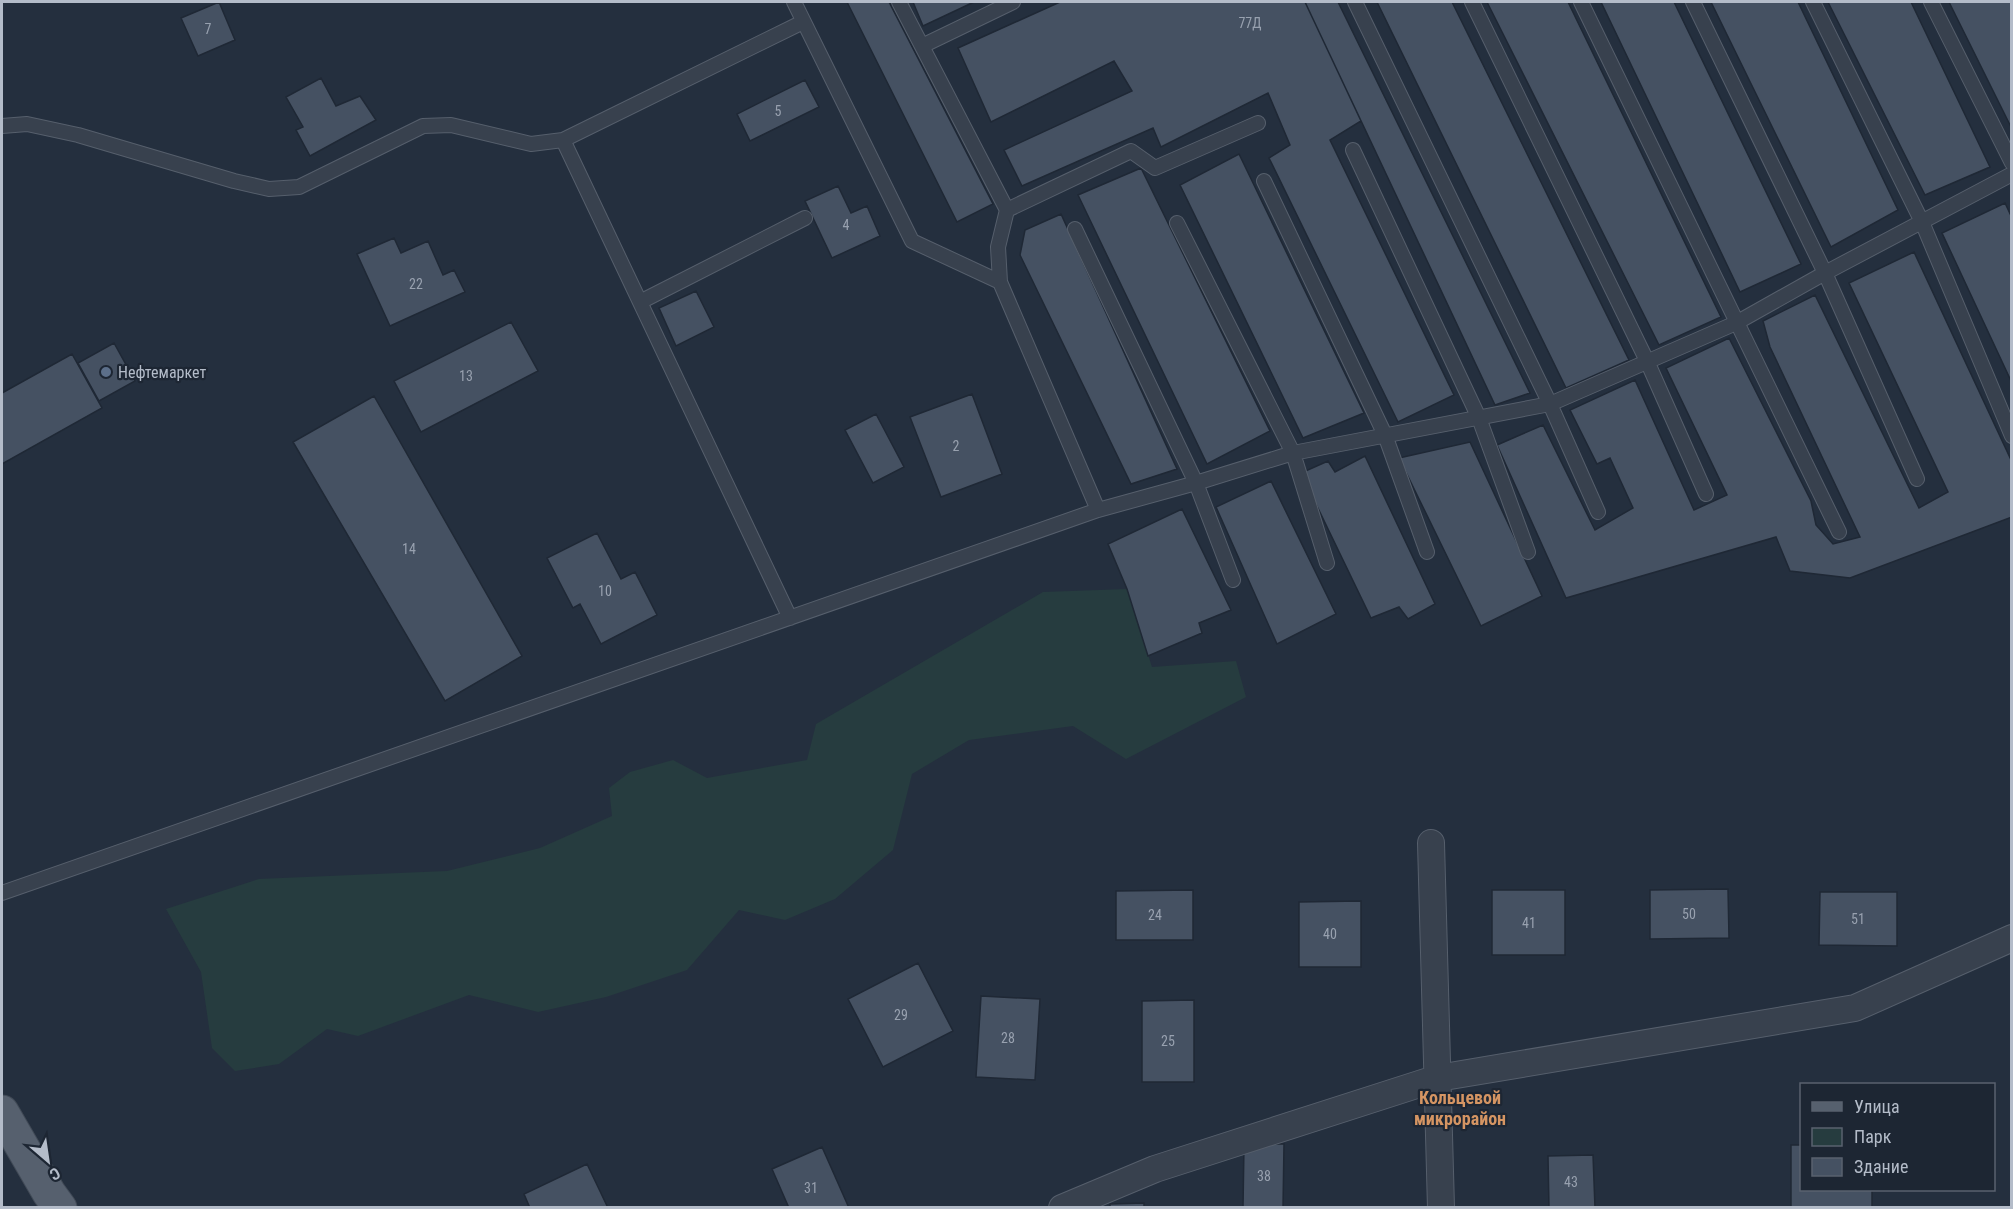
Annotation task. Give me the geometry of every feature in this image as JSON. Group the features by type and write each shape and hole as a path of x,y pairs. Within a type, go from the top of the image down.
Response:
{"main road":[{"path":"2,1112 53,1203"}],"street":[{"path":"1431,843 1441,1208"},
{"path":"1062,1208 1155,1169 1438,1078 1855,1008 2012,938"}],"lane":[{"path":"794,2 912,241 1000,282"},
{"path":"899,2 1007,210 998,247 1000,282 1098,510"},
{"path":"922,46 1013,2"},
{"path":"1356,2 1550,404 1598,512"},
{"path":"1472,2 1647,361 1706,494"},
{"path":"1581,2 1839,532"},
{"path":"1693,2 1825,273 1917,478"},
{"path":"1813,2 1922,222 2012,436"},
{"path":"1931,2 2012,163"},
{"path":"2,126 27,124 78,135 234,181 269,189 299,187 423,126 451,125 531,144 563,140 803,22"},
{"path":"1007,210 1131,151 1155,168 1258,123"},
{"path":"563,140 790,618"},
{"path":"1353,150 1479,418 1528,552"},
{"path":"2,893 1098,510 1293,453 1550,404 1736,323 2012,174"},
{"path":"1264,181 1385,435 1427,552"},
{"path":"640,302 805,218"},
{"path":"1177,223 1293,453 1327,562"},
{"path":"1075,229 1196,483 1233,580"}],"green space":[{"path":"1127,589 1152,667 1236,661 1246,697 1126,759 1073,726 969,740 912,774 893,850 835,899 785,920 739,910 687,970 606,997 538,1012 469,995 358,1036 327,1029 279,1064 235,1071 212,1048 201,972 166,909 259,879 447,871 540,848 612,816 609,788 630,772 673,760 707,778 807,760 816,724 1043,592"}],"building":[{"path":"219,2 235,40 198,56 181,18"},
{"path":"847,2 889,2 993,204 957,222"},
{"path":"913,2 974,2 923,26"},
{"path":"1060,2 1305,2 1361,121 1330,140 1454,395 1398,422 1269,158 1290,145 1268,93 1161,147 1153,128 1022,186 1004,150 1132,91 1114,61 991,122 958,48"},
{"path":"1305,2 1338,2 1530,393 1495,405"},
{"path":"1377,2 1452,2 1629,360 1566,388"},
{"path":"1487,2 1568,2 1721,317 1659,345"},
{"path":"1601,2 1674,2 1801,264 1740,292"},
{"path":"1711,2 1798,2 1898,210 1831,247"},
{"path":"1828,2 1911,2 1990,167 1925,195"},
{"path":"1949,2 2012,2 2012,129"},
{"path":"321,78 336,106 360,96 376,120 310,156 296,130 303,127 286,97"},
{"path":"805,80 819,107 750,141 737,114"},
{"path":"1239,154 1364,413 1303,438 1180,185"},
{"path":"1141,168 1270,431 1207,464 1078,195"},
{"path":"838,186 851,213 867,206 880,236 832,258 805,201"},
{"path":"2005,203 2012,218 2012,383 1942,233"},
{"path":"1061,214 1177,469 1131,484 1020,255 1025,230"},
{"path":"394,238 401,253 428,241 443,275 454,270 465,292 390,326 357,254"},
{"path":"1914,252 2012,462 2012,517 1850,578 1790,571 1776,537 1566,598 1497,445 1543,425 1595,530 1633,508 1610,458 1597,464 1570,410 1635,380 1694,510 1727,495 1666,368 1729,338 1811,501 1816,525 1833,544 1860,537 1770,347 1763,321 1815,295 1919,508 1948,492 1849,283"},
{"path":"696,291 714,327 676,346 659,308"},
{"path":"511,322 538,371 421,432 394,381"},
{"path":"114,343 135,381 99,401 78,363"},
{"path":"72,354 102,408 2,464 2,393"},
{"path":"972,394 1002,474 941,497 910,417"},
{"path":"374,396 522,656 445,701 293,442"},
{"path":"876,414 904,467 873,483 845,430"},
{"path":"1470,442 1542,596 1481,626 1399,458"},
{"path":"1365,456 1435,604 1408,619 1399,607 1371,618 1301,473 1328,461 1335,472"},
{"path":"1271,481 1336,614 1277,644 1216,507"},
{"path":"1182,509 1231,610 1199,623 1202,633 1148,656 1127,589 1108,544"},
{"path":"597,533 621,579 635,572 657,615 601,644 580,604 573,608 547,558"},
{"path":"1728,889 1729,938 1650,939 1650,890"},
{"path":"1193,890 1193,940 1116,940 1116,891"},
{"path":"1492,890 1565,890 1565,955 1492,955"},
{"path":"1820,892 1897,892 1897,946 1819,945"},
{"path":"1361,901 1361,967 1299,967 1299,902"},
{"path":"918,963 953,1031 883,1067 848,999"},
{"path":"981,996 1040,999 1035,1080 976,1077"},
{"path":"1194,1000 1194,1082 1142,1082 1142,1001"},
{"path":"1244,1144 1284,1144 1283,1208 1243,1208"},
{"path":"1791,1145 1800,1145 1800,1191 1872,1191 1872,1208 1791,1208"},
{"path":"822,1147 849,1208 789,1208 772,1169"},
{"path":"1593,1155 1595,1208 1549,1208 1548,1156"},
{"path":"587,1164 608,1208 530,1208 524,1194"},
{"path":"1144,1203 1144,1208 1110,1208 1110,1204"}],"place":[{"name":"Нефтемаркет","path":"106,372"}],"district":[{"name":"Кольцевой микрорайон","path":"1460,1107"}]}
